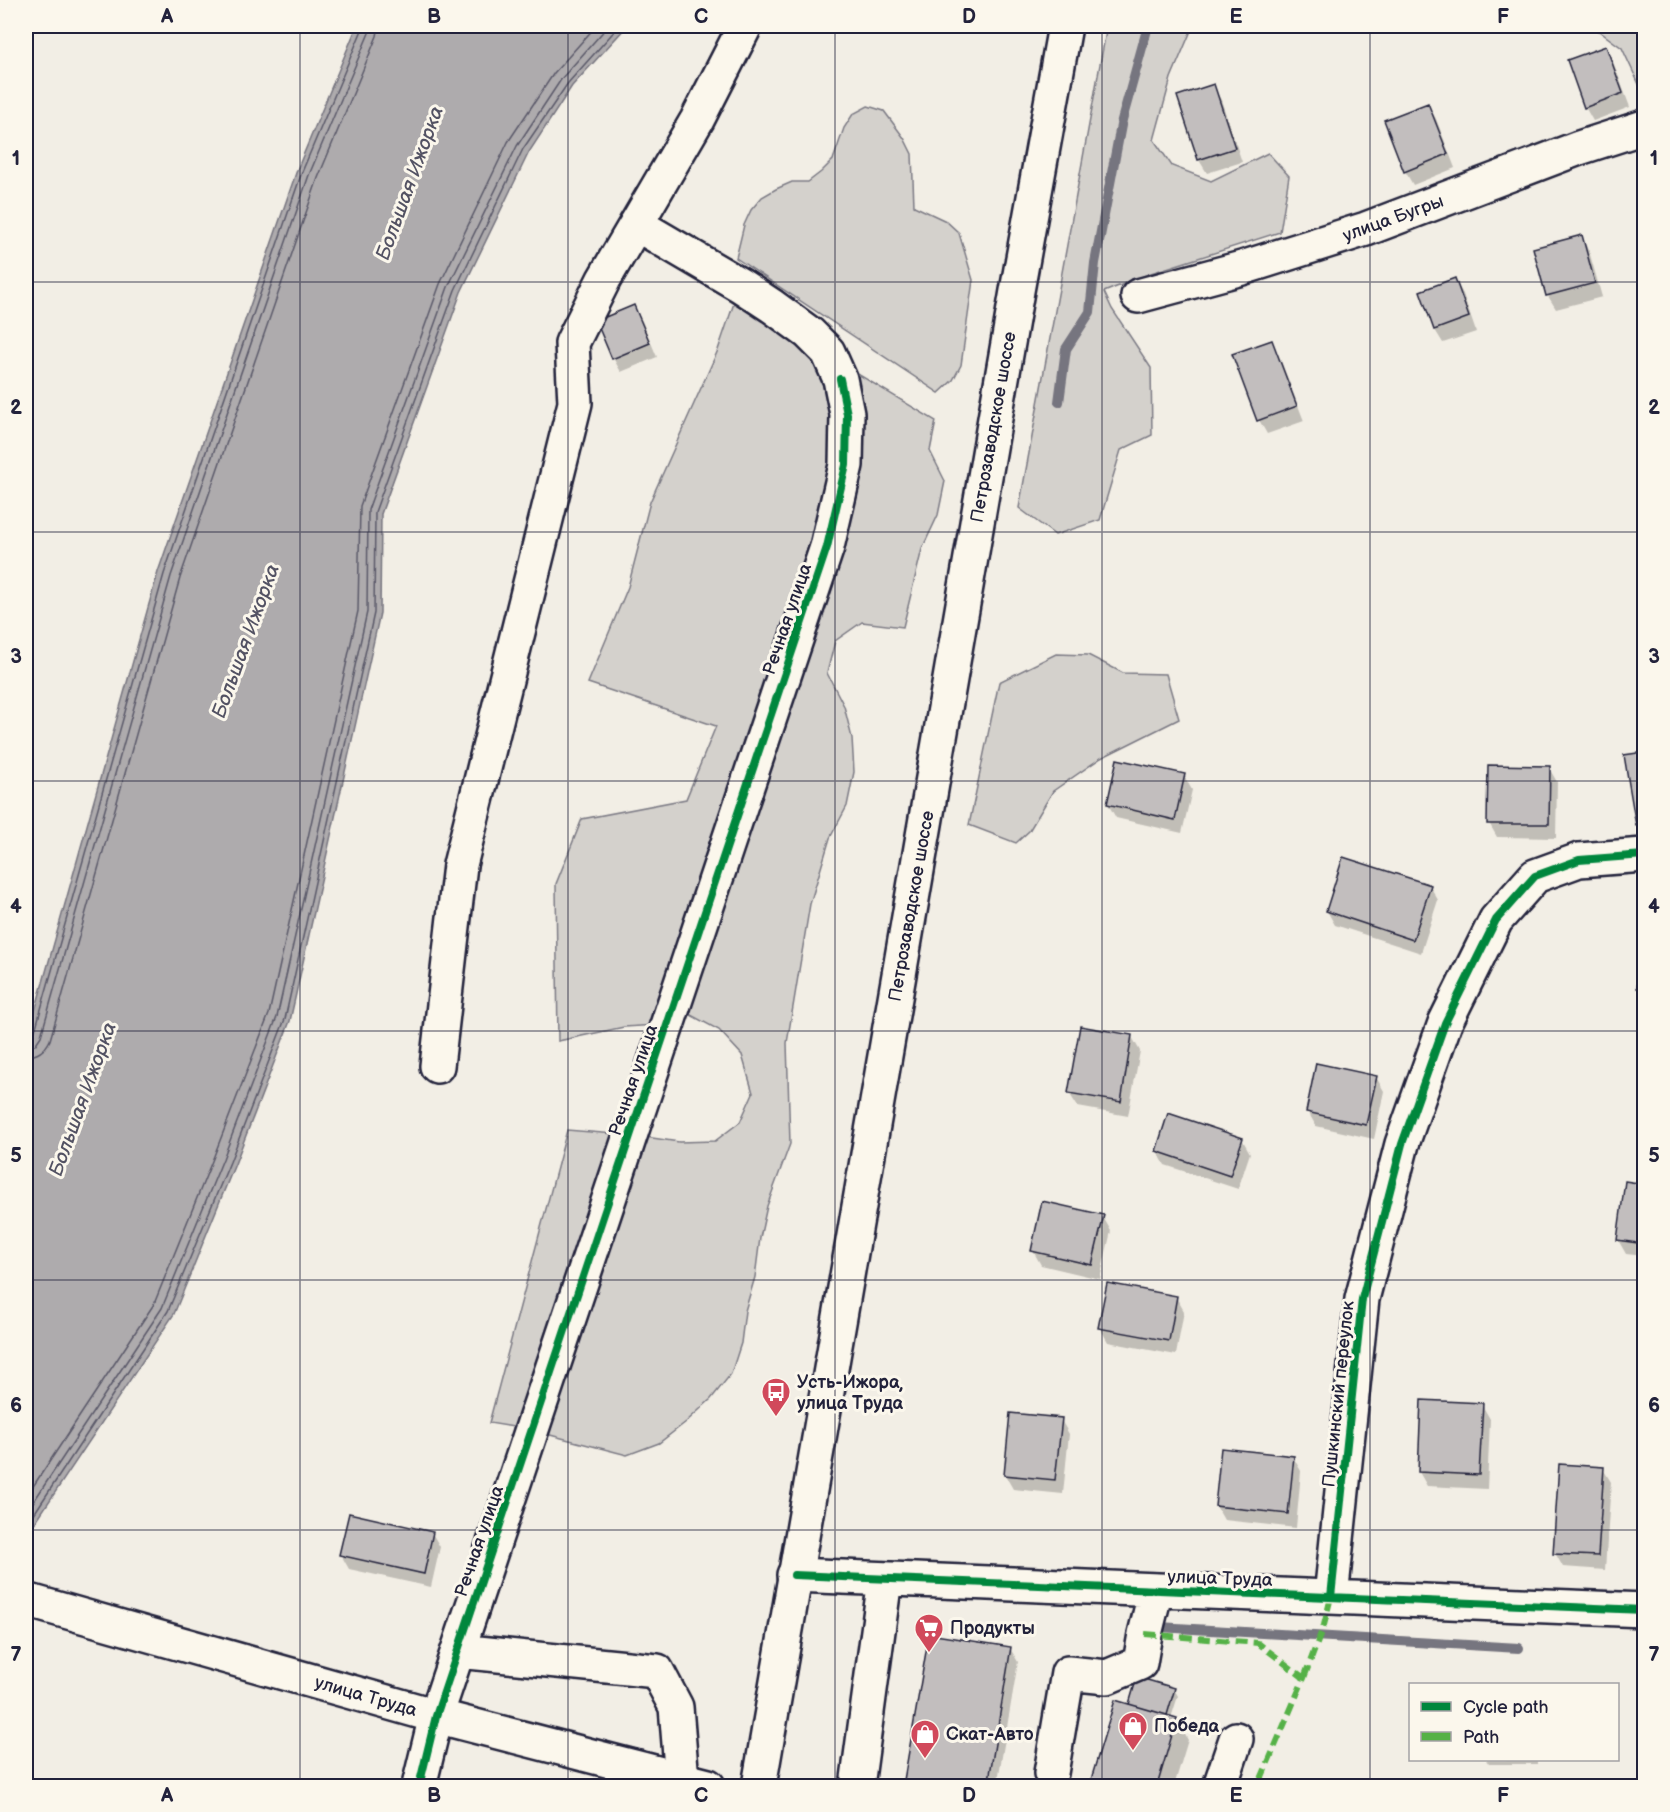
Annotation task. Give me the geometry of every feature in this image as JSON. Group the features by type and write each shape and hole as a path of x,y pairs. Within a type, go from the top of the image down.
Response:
{"street":[{"path":"437,1066 460,865 575,403 572,343 604,279 697,120 745,26"},
{"name":"Петрозаводское шоссе","path":"759,1786 1015,303 1065,29"},
{"name":"улица Бугры","path":"1138,296 1242,268 1366,229 1579,148 1644,127"},
{"name":"Речная улица","path":"419,1786 436,1716 827,547 846,465 848,414 840,379 828,352 809,333 772,306 636,224"},
{"name":"Пушкинский переулок","path":"1331,1597 1362,1299 1402,1144 1446,1023 1496,920 1535,876 1579,860 1644,855"},
{"name":"улица Труда","path":"794,1575 1644,1610"},
{"path":"857,1786 885,1579"},
{"path":"1051,1773 1068,1673 1107,1677 1140,1663 1156,1590"},
{"name":"улица Труда","path":"26,1600 436,1716 695,1783"},
{"path":"458,1651 657,1671 676,1707 695,1783"},
{"path":"1220,1786 1236,1739"}],"shaded area":[{"path":"1107,26 1193,26 1171,78 1154,140 1172,166 1211,181 1268,153 1289,176 1280,232 1151,273 1104,292 1112,309 1151,368 1152,435 1121,450 1100,520 1055,535 1019,508"},
{"path":"1592,26 1644,26 1644,95 1622,48"},
{"path":"868,106 884,111 904,138 912,154 914,206 946,221 959,233 973,280 961,365 953,380 939,393 736,258 744,225 751,210 762,197 792,182 808,182 821,172 833,160 844,128 853,114"},
{"path":"735,300 936,421 930,451 945,481 938,515 922,549 903,627 862,622 835,641 827,673 844,706 852,738 854,772 847,806 830,838 810,904 787,1043 790,1144 767,1206 755,1277 745,1311 741,1343 731,1374 711,1399 686,1422 659,1443 627,1455 527,1429 489,1423 567,1130 679,1142 715,1141 740,1122 753,1093 742,1055 719,1030 691,1015 657,1025 624,1027 558,1041 556,884 582,819 686,799 716,726 588,683 628,587 650,502 718,350"},
{"path":"1056,654 1088,655 1123,673 1166,674 1179,719 1101,758 1053,791 1029,831 1016,843 969,825 999,682"}],"water":[{"name":"Большая Ижорка","path":"357,26 627,26 572,86 529,152 461,292 381,514 380,613 290,1021 235,1164 174,1314 26,1536 26,1043 158,572 297,170"}],"building":[{"path":"1606,46 1623,93 1584,108 1567,60"},
{"path":"1214,84 1235,148 1198,160 1177,96"},
{"path":"1428,103 1448,154 1404,172 1384,120"},
{"path":"1582,235 1595,283 1546,296 1533,248"},
{"path":"1455,278 1469,317 1434,330 1420,291"},
{"path":"634,305 650,343 612,359 596,321"},
{"path":"1272,340 1297,406 1257,421 1232,354"},
{"path":"1644,752 1644,825 1636,826 1624,755"},
{"path":"1117,759 1185,774 1175,820 1107,804"},
{"path":"1488,765 1550,766 1549,824 1487,824"},
{"path":"1343,857 1431,885 1413,940 1326,911"},
{"path":"1644,933 1644,989 1637,988"},
{"path":"1080,1026 1132,1035 1121,1102 1068,1093"},
{"path":"1316,1063 1377,1076 1366,1125 1306,1112"},
{"path":"1168,1113 1243,1138 1230,1176 1156,1151"},
{"path":"1625,1181 1644,1184 1644,1244 1617,1240"},
{"path":"1042,1201 1104,1215 1092,1265 1031,1251"},
{"path":"1107,1283 1177,1296 1169,1341 1098,1328"},
{"path":"1421,1400 1483,1403 1479,1475 1418,1472"},
{"path":"1010,1413 1062,1418 1055,1480 1004,1475"},
{"path":"1221,1448 1294,1456 1288,1514 1215,1506"},
{"path":"1559,1464 1604,1467 1598,1556 1553,1554"},
{"path":"349,1513 433,1532 424,1574 339,1555"},
{"path":"929,1634 1011,1647 988,1786 903,1786"},
{"path":"1137,1677 1175,1688 1167,1715 1129,1704"},
{"name":"Победа","path":"1115,1700 1177,1718 1157,1786 1089,1786"}],"waterway":[{"path":"1059,402 1066,349 1090,312 1095,263 1122,120 1148,26"},
{"path":"1159,1627 1519,1648"}],"marked path":[{"path":"1304,1678 1324,1625 1331,1597"},
{"path":"1145,1634 1258,1643 1304,1678 1258,1786"}],"cycle path":[{"path":"419,1786 436,1716 827,547 846,465 847,414 840,379"},
{"path":"1331,1597 1362,1299 1402,1144 1445,1023 1496,920 1535,876 1579,860 1644,855"},
{"path":"794,1575 1644,1610"}],"place":[{"name":"Усть-Ижора, улица Труда","path":"776,1418"},
{"name":"Продукты","path":"929,1654"},
{"name":"Победа","path":"1133,1752"},
{"name":"Скат-Авто","path":"925,1760"}]}
